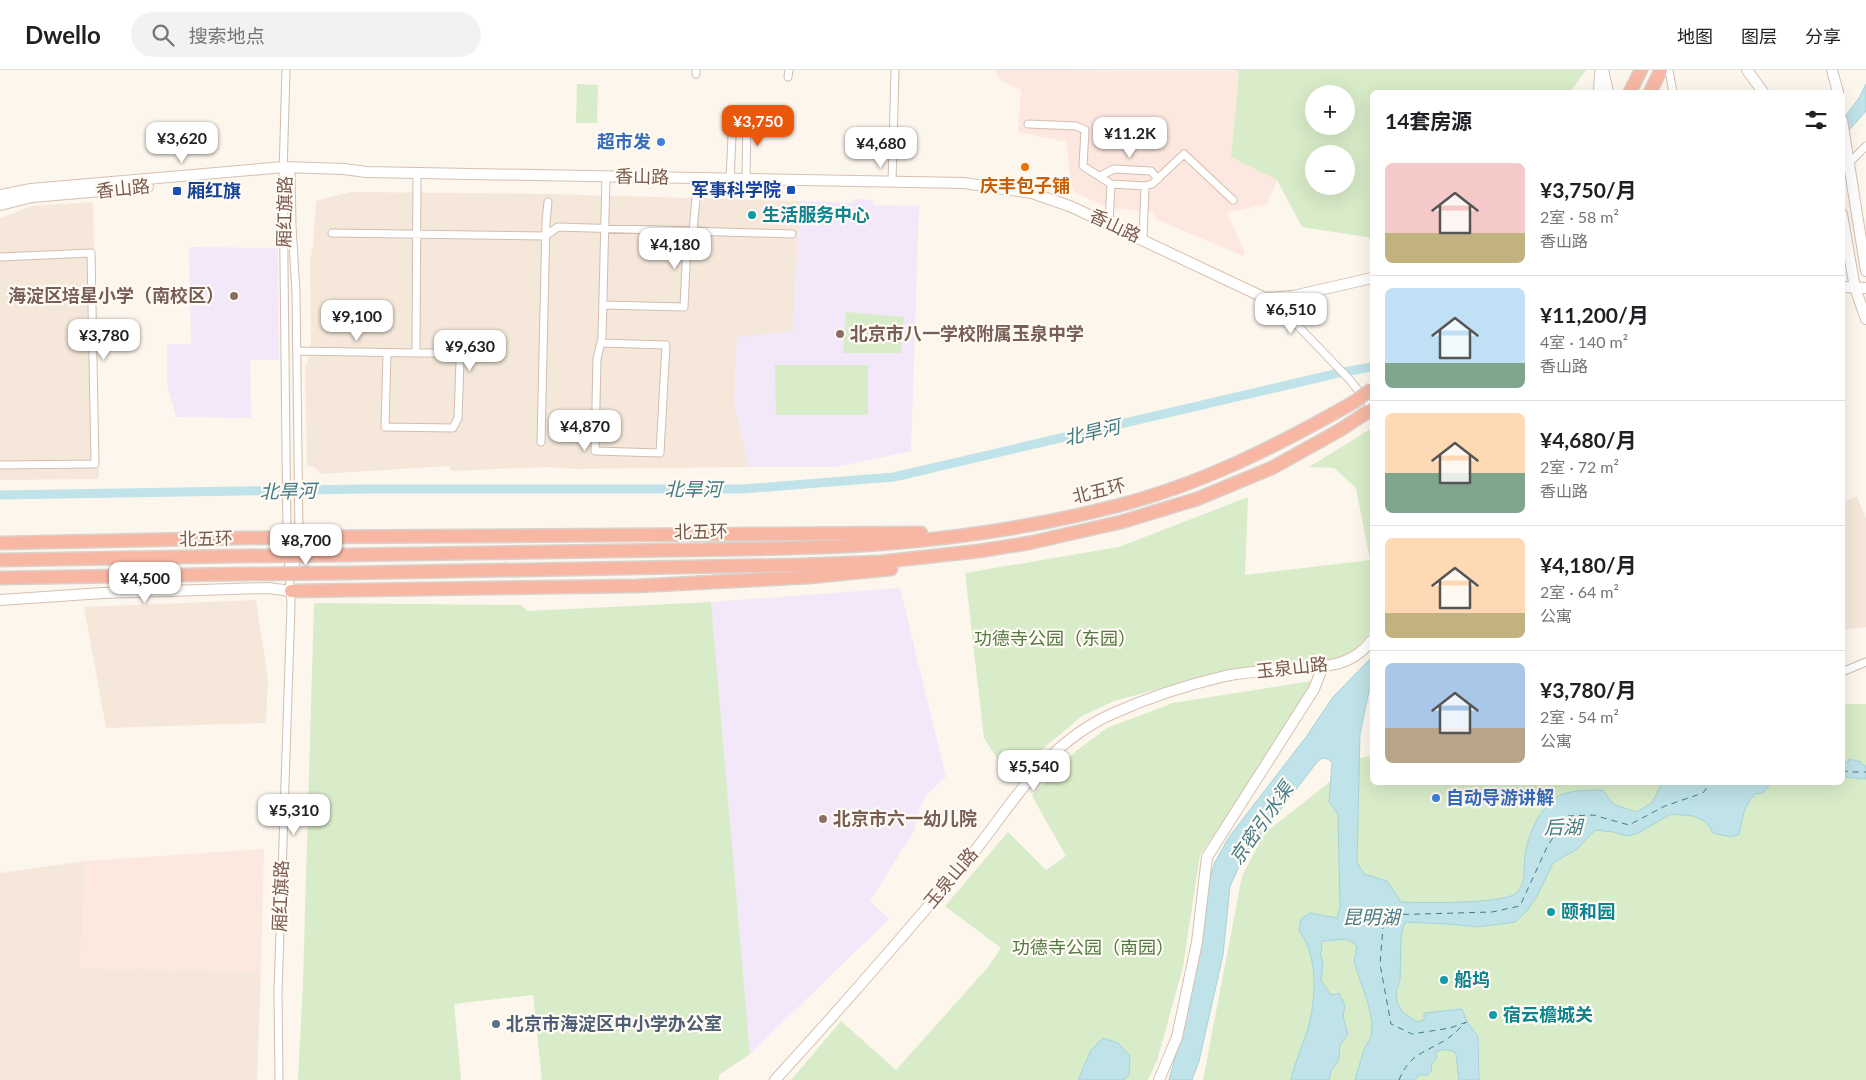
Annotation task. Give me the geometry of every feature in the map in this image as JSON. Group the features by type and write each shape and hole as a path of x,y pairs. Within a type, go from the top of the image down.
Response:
{"highway":[{"path":"1631,90 1642,70"},
{"path":"1651,90 1661,70"},
{"name":"北五环","path":"0,560 798,548 880,544 991,532 1117,506 1190,482 1269,449 1310,428 1370,390"},
{"name":"北五环","path":"0,578 808,565 880,562 979,551 1029,543 1121,522 1197,499 1272,468 1370,411"},
{"path":"0,543 293,537 991,532"},
{"path":"292,591 636,586 810,577 885,570 979,551"}],"street":[{"path":"286,70 286,172"},
{"path":"892,182 895,70"},
{"path":"1599,90 1602,70"},
{"path":"1602,70 1607,90"},
{"path":"1669,70 1673,90"},
{"path":"1747,70 1762,90"},
{"path":"1832,70 1837,90"},
{"path":"730,179 733,115"},
{"path":"746,179 747,115"},
{"path":"1028,124 1076,126 1085,130 1083,166 1111,184 1145,186 1152,184 1184,154 1233,200"},
{"path":"1845,137 1866,271"},
{"path":"1849,159 1866,146"},
{"path":"1100,176 1114,169 1142,170 1151,171 1158,179"},
{"name":"香山路","path":"0,205 32,197 286,172"},
{"name":"香山路","path":"0,195 31,190 286,172 345,175 366,172 964,183 1032,193 1061,202 1265,298 1293,296 1370,278"},
{"name":"厢红旗路","path":"279,1080 278,992 293,537 299,498 297,352 286,172"},
{"name":"厢红旗路","path":"286,172 287,498 293,537 292,591"},
{"path":"416,353 418,173"},
{"path":"601,343 666,345 660,453 595,451 597,359 601,343 603,305 606,177"},
{"path":"603,305 684,307 687,244 693,231 700,178"},
{"path":"1109,223 1111,184"},
{"path":"1143,240 1145,186"},
{"path":"542,442 545,236 548,202"},
{"path":"332,233 545,236 558,227 604,227 792,234"},
{"path":"1845,231 1855,288 1866,319"},
{"path":"0,257 91,254 95,464 0,465"},
{"path":"1845,287 1866,288"},
{"path":"1265,298 1290,318 1350,380 1370,411"},
{"path":"297,352 454,353 460,361 458,418 453,428 385,427 387,353"},
{"path":"0,600 103,593 268,588 292,591"},
{"name":"玉泉山路","path":"775,1080 962,868 1032,776 1049,757 1078,733 1114,713 1152,698 1202,682 1254,672 1323,666 1343,662 1356,656 1370,642"},
{"path":"1845,671 1866,662"},
{"path":"1159,1080 1177,1037 1197,942 1207,857 1314,689 1323,666"}],"shaded area":[{"path":"995,70 1239,71 1231,157 1277,180 1267,204 1227,213 1245,253 1243,256 1156,219 1152,212 1111,208 1075,193 1071,184 1066,142 1018,132 1021,90 1001,81"},
{"path":"350,192 549,194 800,201 793,331 737,338 734,402 749,467 576,469 547,467 452,471 449,466 321,474 315,468 307,466 305,365 308,361 311,342 310,261 316,201"},
{"name":"北京市八一学校附属玉泉中学","path":"853,199 873,200 873,205 919,206 911,451 836,467 749,467 734,402 737,337 793,331 800,201 853,203"},
{"path":"93,202 99,479 0,480 0,218 32,206"},
{"name":"海淀区培星小学（南校区）","path":"189,247 278,248 279,360 250,360 251,418 176,417 167,384 167,344 191,344"},
{"path":"1857,496 1866,519 1866,627 1845,630 1845,501"},
{"name":"北京市六一幼儿院","path":"900,588 946,777 928,793 920,806 914,831 870,901 889,919 750,1054 711,602"},
{"path":"256,600 268,679 266,723 106,728 84,607"},
{"path":"264,849 261,971 80,968 86,861"},
{"path":"86,861 80,968 261,971 257,1080 0,1080 0,873"}],"green space":[{"path":"1235,70 1586,70 1571,90 1370,90 1370,238 1302,227 1277,180 1231,157 1239,71"},
{"path":"577,84 598,85 597,123 576,123"},
{"path":"846,312 904,317 901,353 843,353"},
{"path":"775,365 868,365 868,415 776,415"},
{"name":"功德寺公园（东园）","path":"1370,429 1370,560 1356,488 1334,468 1309,467"},
{"name":"功德寺公园（东园）","path":"1248,497 1245,575 1370,560 1370,633 1348,656 1297,665 1286,663 1226,671 1114,701 1082,716 1009,777 984,738 965,573 1119,547"},
{"path":"711,602 750,1054 719,1075 719,1080 542,1080 533,995 454,1004 461,1080 298,1080 303,981 314,603 521,605 528,611"},
{"name":"功德寺公园（南园）","path":"1324,679 1200,855 1183,967 1157,1061 1148,1080 791,1080 841,1021 896,1070 988,967 1001,948 945,906 1008,832 1046,870 1066,856 1032,796 1076,751 1107,728 1173,703"},
{"name":"颐和园","path":"1845,704 1866,704 1866,1080 1203,1080 1242,876 1265,833 1360,758 1370,756 1370,785 1845,785"}],"water":[{"path":"1866,84 1866,111 1845,135 1845,117 1859,98"},
{"path":"1370,659 1370,690 1360,734 1357,862 1364,874 1387,881 1401,902 1442,903 1494,900 1515,894 1519,891 1523,882 1526,848 1531,832 1539,816 1549,803 1565,793 1603,790 1613,804 1636,812 1652,803 1661,785 1768,785 1763,793 1755,794 1748,803 1739,834 1731,837 1713,833 1707,823 1693,816 1671,814 1638,833 1627,836 1614,832 1595,830 1577,849 1553,863 1537,896 1526,912 1515,922 1478,927 1406,922 1401,937 1400,981 1396,991 1397,1002 1403,1013 1418,1022 1424,1020 1424,1013 1462,1009 1467,1022 1478,1036 1479,1080 1459,1080 1456,1054 1452,1051 1441,1050 1436,1052 1436,1059 1431,1065 1432,1071 1426,1076 1421,1074 1414,1080 1355,1080 1364,1049 1371,1037 1372,1022 1368,1003 1354,962 1357,946 1347,939 1323,941 1320,954 1323,963 1321,980 1330,994 1339,993 1345,1005 1343,1017 1348,1034 1340,1045 1339,1059 1331,1071 1329,1080 1291,1080 1309,1025 1314,989 1310,952 1299,931 1301,919 1310,913 1337,918 1340,907 1338,814 1329,802 1332,763 1328,759 1323,758 1318,761 1243,858 1230,886 1223,955 1199,1061 1192,1080 1169,1080 1186,1017 1199,956 1208,884 1215,862 1229,837 1306,737 1333,697"},
{"path":"1849,759 1861,762 1861,764 1866,766 1866,779 1845,777 1845,762 1849,762"},
{"path":"1103,1038 1118,1043 1130,1056 1129,1074 1124,1080 1078,1080 1091,1050"}],"pier":[{"path":"1630,70 1660,70 1653,90 1623,90 1622,86"}],"waterway":[{"name":"北旱河","path":"0,495 366,489 742,489 894,477 1343,372 1370,367"}],"ferry route":[{"path":"1845,771 1866,772"},
{"path":"1467,1022 1450,1028 1412,1034 1391,1024 1380,964 1384,915 1492,912 1520,906 1548,845 1568,816 1593,815 1629,825 1665,806 1703,793 1709,785"},
{"path":"1399,1080 1403,1071 1413,1059 1447,1039 1465,1023"}],"place":[{"name":"超市发","path":"661,142"},
{"name":"庆丰包子铺","path":"1025,167"},
{"name":"军事科学院","path":"791,190"},
{"name":"厢红旗","path":"177,191"},
{"name":"生活服务中心","path":"752,215"},
{"name":"海淀区培星小学（南校区）","path":"234,296"},
{"name":"北京市八一学校附属玉泉中学","path":"840,334"},
{"name":"自动导游讲解","path":"1436,798"},
{"name":"北京市六一幼儿院","path":"823,819"},
{"name":"颐和园","path":"1551,912"},
{"name":"船坞","path":"1444,980"},
{"name":"宿云檐城关","path":"1493,1015"},
{"name":"北京市海淀区中小学办公室","path":"496,1024"}],"water label":[{"name":"京密引水渠","path":"1261,823"},
{"name":"后湖","path":"1563,827"},
{"name":"昆明湖","path":"1371,917"}]}
